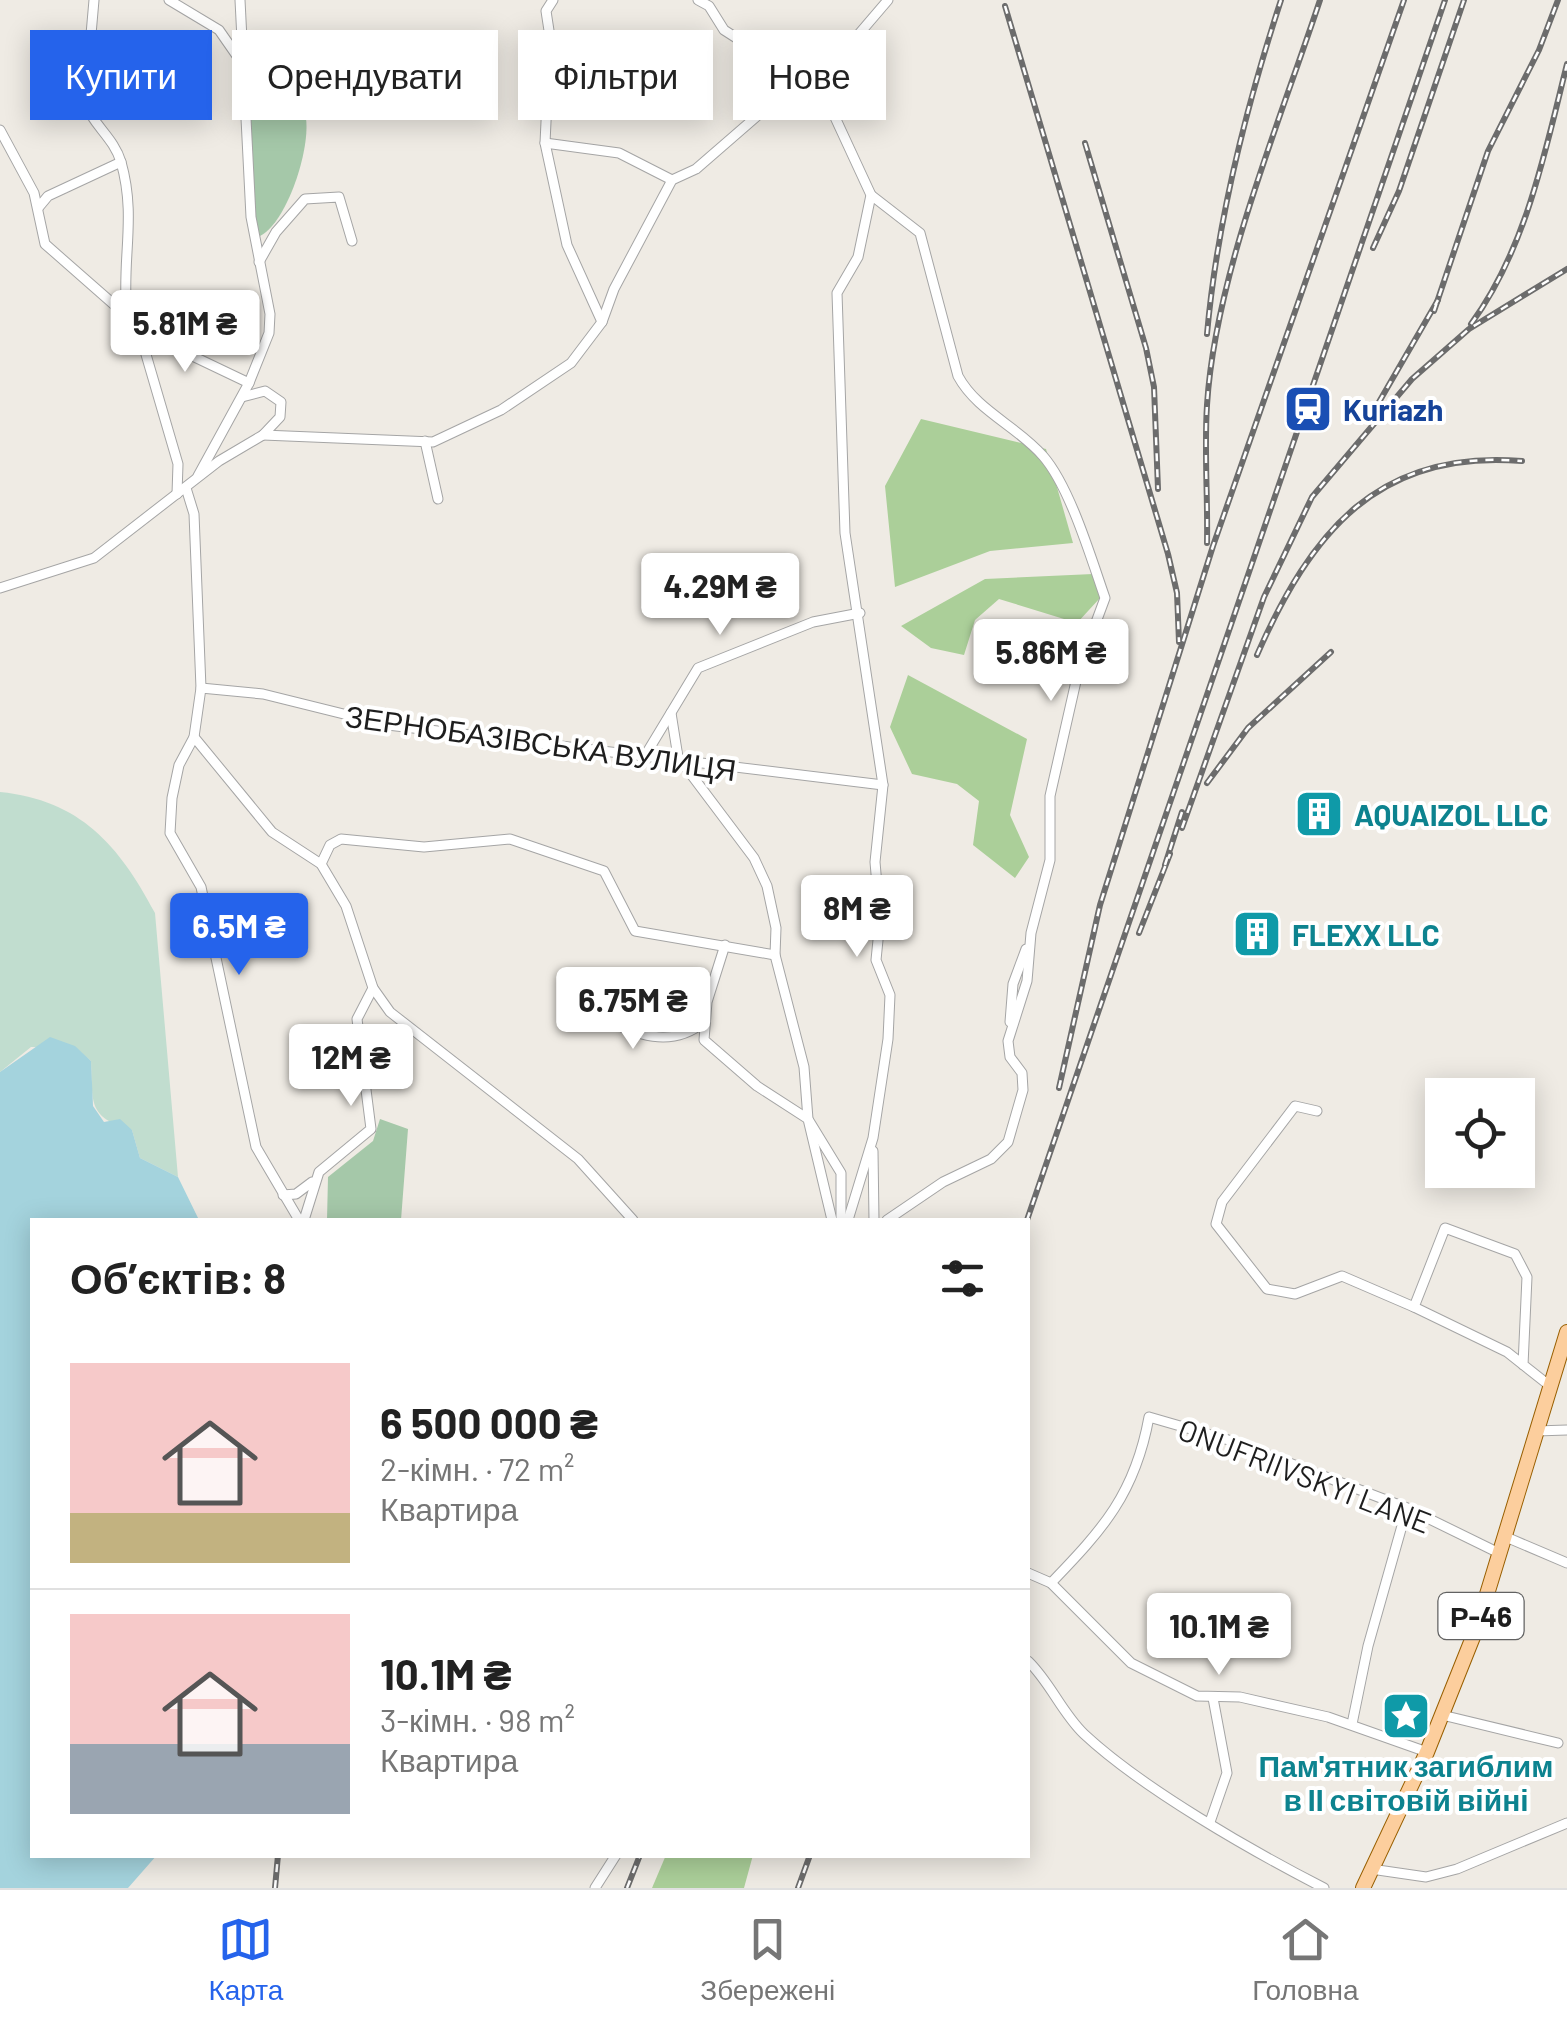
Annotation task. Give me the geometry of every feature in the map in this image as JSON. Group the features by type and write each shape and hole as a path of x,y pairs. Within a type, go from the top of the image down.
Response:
{"main road":[{"name":"Р-46","path":"1363,1888 1442,1715 1501,1554 1566,1340"}],"street":[{"path":"94,0 85,103 113,142 132,210 124,283 128,316"},
{"path":"169,0 218,30 232,50"},
{"path":"240,0 242,30"},
{"path":"552,0 546,12 550,37 545,143 567,245 602,322"},
{"path":"698,0 709,6 724,30 733,36"},
{"path":"862,30 888,0"},
{"path":"198,476 231,410 250,383 269,333 270,314 252,217 247,120"},
{"path":"264,436 425,441 501,410 529,392 571,363 602,322 614,289 672,180 696,169 752,120"},
{"path":"836,120 871,195 920,232 958,376 967,392 1043,456 1079,520 1088,559 1105,598 1079,668 1050,796 1050,860 1031,932 1027,981 1008,1041 1010,1058 1022,1073 1023,1090 1008,1142 991,1158 943,1182 890,1218"},
{"path":"0,130 38,208 38,229 45,244 128,316 138,330 178,464 181,491 194,514 201,688 194,737 179,765 170,833 200,887 256,1148 300,1218"},
{"path":"545,143 619,154 650,173 672,180"},
{"path":"38,208 48,196 121,162"},
{"path":"845,1218 872,1138 888,1040 890,995 876,960 880,920 875,862 882,785 860,612 845,533 837,293 858,257 871,195"},
{"path":"259,262 276,232 305,199 340,197 352,241"},
{"path":"138,330 250,383"},
{"path":"0,588 94,558 198,476 264,436 280,417 281,402 264,390 242,397"},
{"path":"425,441 438,499"},
{"path":"646,754 698,668 813,622 860,612"},
{"name":"ЗЕРНОБАЗІВСЬКА ВУЛИЦЯ","path":"201,688 263,694 388,725 882,785"},
{"path":"671,713 678,758 754,858 767,886 776,928 775,955 804,1066 808,1119 832,1218"},
{"path":"194,737 272,832 321,864 346,906 373,988 397,1019 578,1159 631,1218"},
{"path":"321,864 330,844 340,839 424,847 510,839 604,871 635,931 775,955"},
{"path":"725,945 704,1022 708,1046 757,1086 808,1119 841,1173 844,1218"},
{"path":"283,1195 296,1194 313,1182 326,1164 371,1129 357,1018 373,988"},
{"path":"576,999 582,1009 654,1039 685,1033 704,1022"},
{"path":"1317,1111 1296,1106 1222,1202 1216,1224 1267,1289 1295,1294 1342,1276 1507,1352 1550,1386"},
{"path":"872,1138 874,1218"},
{"path":"303,1218 313,1182"},
{"path":"1414,1307 1445,1228 1515,1254 1526,1277 1523,1365"},
{"name":"ONUFRIIVSKYI LANE","path":"1050,1583 1093,1539 1124,1498 1135,1476 1149,1417 1232,1441 1407,1508 1501,1554"},
{"path":"1536,1431 1567,1430"},
{"path":"1352,1724 1368,1646 1407,1508"},
{"path":"1506,1536 1567,1563"},
{"path":"1030,1574 1050,1583 1132,1663 1197,1696 1240,1697 1352,1724 1427,1752"},
{"path":"1030,1664 1082,1732 1210,1822 1324,1888"},
{"path":"1210,1822 1227,1773 1213,1698"},
{"path":"1442,1715 1558,1743"},
{"path":"1372,1869 1426,1877 1457,1869 1567,1824"},
{"path":"596,1888 614,1858"}],"green space":[{"path":"249,120 306,120 306,140 297,179 280,215 260,236 255,234"},
{"path":"921,419 1046,449 1073,543 990,551 895,587 885,486"},
{"path":"1093,574 1100,598 1077,623 999,599 975,620 964,655 931,648 901,626 985,579"},
{"path":"908,675 1027,739 1010,815 1029,857 1015,878 973,845 979,801 957,784 912,774 890,727"},
{"path":"0,792 53,805 94,830 127,867 155,913 178,1177 140,1158 132,1130 100,1114 93,1098 91,1061 75,1047 31,1047 0,1072"},
{"path":"380,1119 408,1129 401,1218 327,1218 328,1177 373,1141"},
{"path":"665,1858 752,1858 744,1888 652,1888"}],"water":[{"path":"50,1037 75,1046 91,1061 93,1106 104,1122 120,1119 132,1130 140,1158 178,1177 198,1218 30,1218 30,1858 154,1858 128,1888 0,1888 0,1072"}],"railway":[{"path":"1207,334 1235,165 1281,0"},
{"path":"1207,543 1207,405 1222,305 1251,201 1320,0"},
{"path":"1059,1088 1100,905 1213,546 1404,0"},
{"path":"1028,1218 1445,0"},
{"path":"1373,248 1399,191 1464,0"},
{"path":"1434,311 1488,151 1539,50 1558,0"},
{"path":"1005,6 1168,554 1177,593 1179,642"},
{"path":"1471,324 1490,295 1520,232 1567,64"},
{"path":"1085,143 1146,348 1154,387 1158,489"},
{"path":"1182,828 1264,597 1312,497 1412,379 1469,329 1567,269"},
{"path":"1379,402 1438,300"},
{"path":"1257,655 1301,571 1327,536 1356,507 1389,485 1427,469 1471,461 1522,461"},
{"path":"1207,783 1248,728 1331,652"},
{"path":"1165,865 1182,812"},
{"path":"1139,933 1170,854"},
{"path":"275,1888 278,1858"},
{"path":"627,1888 639,1858"},
{"path":"798,1888 809,1858"}],"place":[{"name":"Kuriazh","path":"1308,409"},
{"name":"AQUAIZOL LLC","path":"1319,814"},
{"name":"FLEXX LLC","path":"1257,934"},
{"name":"Пам'ятник загиблим в II світовій війні","path":"1406,1716"}]}
